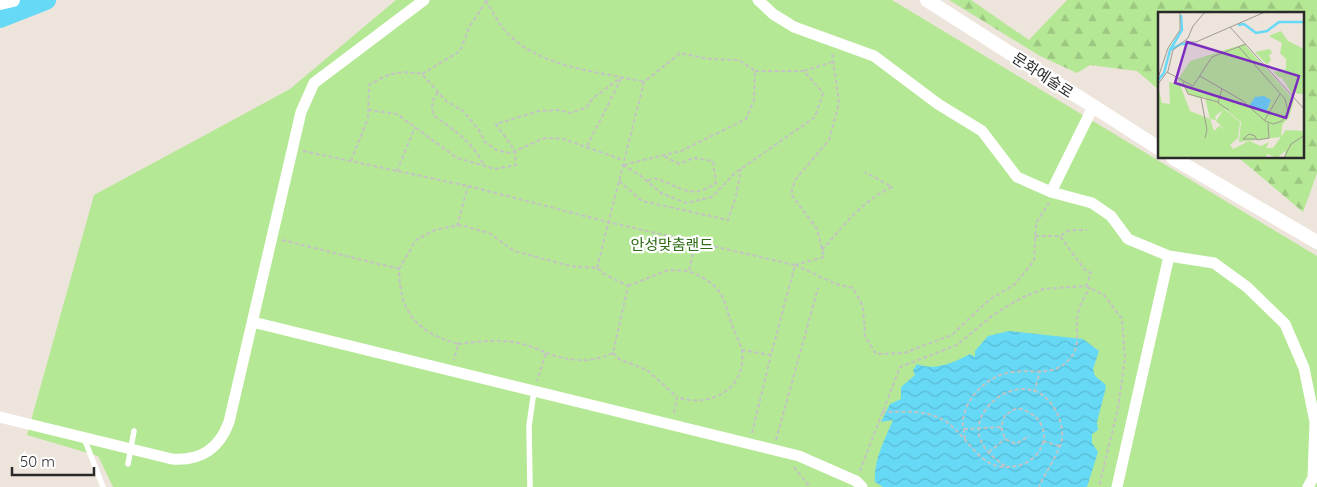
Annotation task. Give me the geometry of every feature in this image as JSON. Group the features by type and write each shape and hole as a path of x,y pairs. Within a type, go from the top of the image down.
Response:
{"street":[{"path":"0,3 13,0"},
{"path":"0,417 172,459 185,460 204,454 219,442 228,422 253,322 301,112 314,83 424,0"},
{"path":"758,0 773,14 794,27 874,56 938,104 982,131 1017,177 1053,192 1092,203 1111,216 1128,239 1170,256 1214,263 1247,287 1285,324 1304,368 1315,422 1313,478 1308,487"},
{"name":"문화예술로","path":"927,0 1158,148"},
{"path":"1053,192 1093,107"},
{"path":"1175,159 1317,242"},
{"path":"1117,487 1170,256"},
{"path":"253,322 773,450 814,461 859,484"}],"lane":[{"path":"530,487 530,417 534,391"},
{"path":"128,464 134,431"},
{"path":"83,436 103,487"}],"path":[{"path":"351,161 368,118 370,85 383,76 401,71 422,74 460,51 468,28 486,0 502,26 525,48 558,64 644,82"},
{"path":"795,265 824,257 817,229 791,194 795,180 829,140 839,103 832,62 832,42"},
{"path":"597,268 644,82 680,53 709,59 739,60 755,71 804,71 832,62"},
{"path":"623,165 681,151 746,119 754,100 755,71"},
{"path":"623,165 648,181 661,193 686,202 712,197 741,169 815,117 823,94 804,71"},
{"path":"422,74 446,101 463,111 479,130 485,142 496,150 510,153 545,138 563,139 624,160"},
{"path":"587,147 622,77"},
{"path":"368,110 397,114 457,158 495,169 516,165 515,151 496,124 539,111 560,110 569,113 586,108 593,98 622,77"},
{"path":"438,92 432,102 433,115 459,133 477,152 484,166"},
{"path":"398,171 416,127"},
{"path":"293,149 468,186 608,222 795,265 836,284 853,288 863,306 865,336 876,354 904,353 952,334 989,300 1014,284 1034,260 1036,223 1053,192"},
{"path":"648,181 653,178 668,182 680,191 705,191 716,183 713,161 693,158 678,164 662,156"},
{"path":"619,180 642,201 728,220 736,196 741,169"},
{"path":"822,250 847,221 875,195 892,187 865,172"},
{"path":"457,226 468,186"},
{"path":"457,226 489,232 514,251 570,266 597,268 606,276 628,286 668,270 689,271 705,278 718,290 742,350 740,371 734,385 722,395 703,401 677,397 647,370 619,359 613,353 596,361 566,359 528,344 500,340 458,344 441,339 423,330 411,318 403,302 399,269 416,240 435,230 457,226"},
{"path":"1035,236 1060,236 1070,230 1087,230"},
{"path":"1060,236 1084,269 1092,273 1086,286"},
{"path":"272,238 399,269"},
{"path":"689,271 695,242"},
{"path":"750,444 795,265"},
{"path":"613,353 628,286"},
{"path":"859,484 882,412 900,367 957,345 993,315 1021,298 1043,289 1086,286 1104,296 1122,319 1125,358 1118,408 1099,487"},
{"path":"773,450 818,288"},
{"path":"966,439 963,421 967,404 993,378 1012,372 1040,372 1060,368 1073,356 1078,338 1077,318 1082,301 1090,288"},
{"path":"451,370 458,344"},
{"path":"742,350 772,355"},
{"path":"534,391 546,352"},
{"path":"1034,392 1040,372"},
{"path":"1006,467 982,444 979,431 980,419 988,404 1003,394 1025,389 1047,398 1062,423 1062,441 1038,487"},
{"path":"671,425 677,397"},
{"path":"882,412 915,411 930,414 945,421 966,439 988,463 1006,467 1028,463 1041,451 1043,441 1042,426 1028,411 1017,408 1006,415 1001,427 1005,439 1016,444 1029,436"},
{"path":"964,429 1001,427"},
{"path":"989,452 1005,439"},
{"path":"1043,441 1059,446"}],"green space":[{"name":"안성맞춤랜드","path":"396,0 892,0 1317,256 1317,487 113,487 98,456 27,435 94,195 290,89"},
{"path":"949,0 971,0 1029,40 1067,0 1317,0 1317,173 1303,212 1240,159 1304,159 1304,12 1158,12 1158,89 1137,71 1090,65 1077,73 1040,56"}],"water":[{"path":"1009,331 1083,339 1099,351 1093,369 1095,376 1106,387 1097,422 1098,430 1092,434 1092,443 1098,452 1087,487 883,487 875,482 878,458 893,420 881,422 890,404 901,399 901,387 915,375 913,370 917,364 930,367 951,363 970,354 975,357 975,351 988,336"}],"waterway":[{"path":"0,18 46,0"}]}
